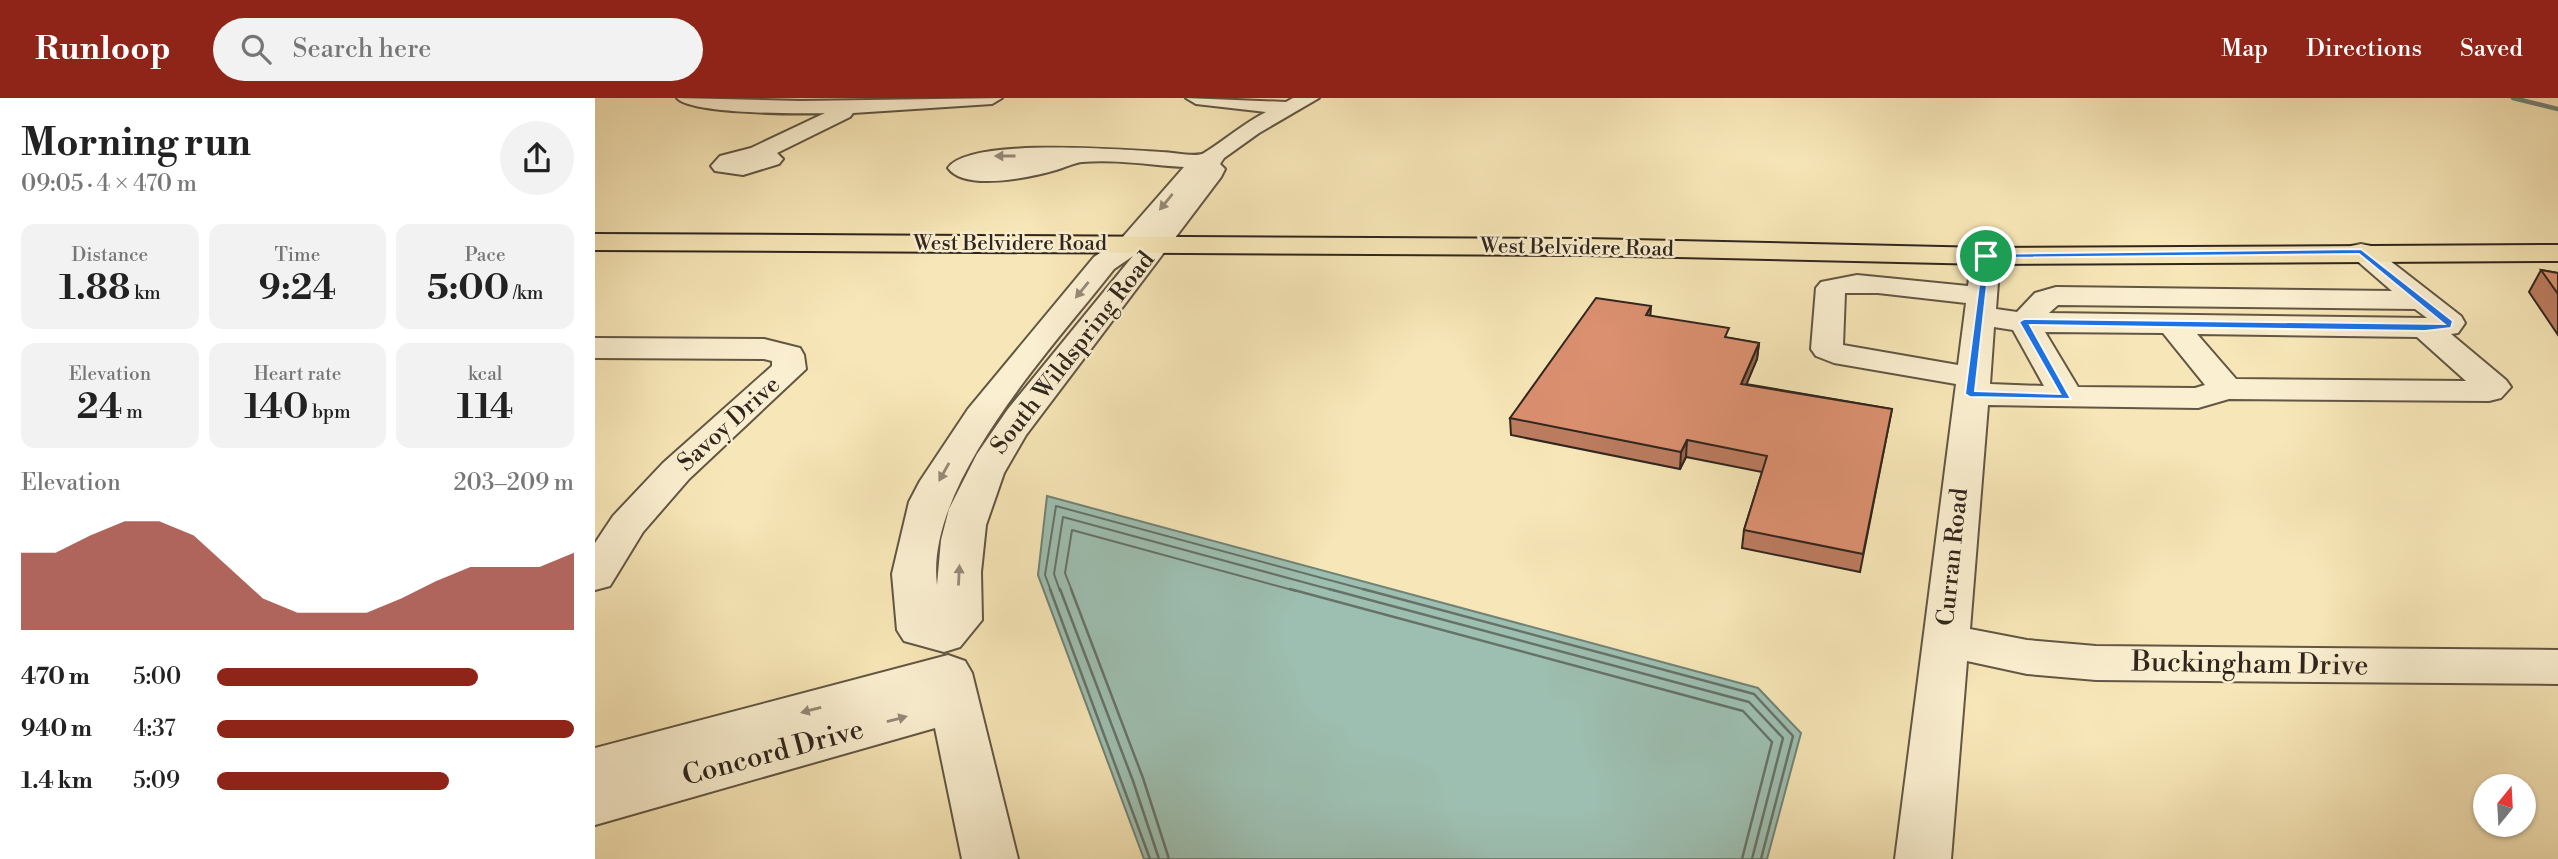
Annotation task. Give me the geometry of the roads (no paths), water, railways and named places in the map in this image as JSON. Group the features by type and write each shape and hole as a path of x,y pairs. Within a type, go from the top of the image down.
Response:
{"main road":[{"name":"West Belvidere Road","path":"595,242 1586,247 1981,289 2361,252 2558,253"}],"street":[{"path":"687,98 760,108 992,98"},
{"path":"1196,98 1288,108"},
{"path":"1074,156 1208,164 1251,128 1309,98"},
{"path":"757,155 818,127 856,102"},
{"name":"South Wildspring Road","path":"948,671 951,632 959,620 958,573 974,496 993,457 1144,245 1213,173 1208,164"},
{"name":"South Wildspring Road","path":"948,671 918,627 914,574 929,502 957,449 1104,263 1144,245"},
{"path":"2067,397 2024,322 1981,289 1835,284 1831,288 1827,349 1834,353 1971,385 2067,397 2198,398 2226,389 2489,391 2494,387 2361,252"},
{"name":"Curran Road","path":"1923,859 1981,289"},
{"path":"2024,322 2046,299 2056,296 2424,314"},
{"path":"2024,322 2173,326 2424,314"},
{"path":"2173,326 2226,389"},
{"name":"Savoy Drive","path":"595,348 764,349 788,355 789,369 676,471 627,525 601,559"},
{"path":"977,422 1017,421"},
{"name":"Buckingham Drive","path":"1944,640 2027,657 2097,663 2558,667"},
{"path":"948,671 990,859"},
{"name":"Concord Drive","path":"595,769 948,671"},
{"name":"Concord Drive","path":"595,803 948,671"}],"water":[{"path":"1047,496 1758,688 1801,733 1767,859 1144,859 1038,575"}],"waterway":[{"path":"2513,98 2558,109"}]}
